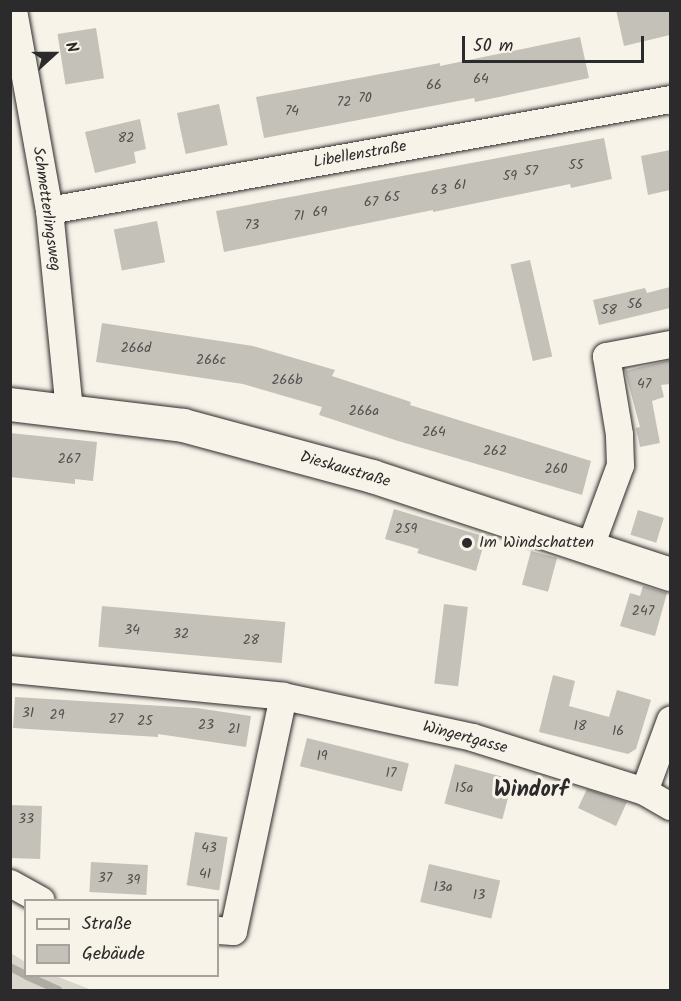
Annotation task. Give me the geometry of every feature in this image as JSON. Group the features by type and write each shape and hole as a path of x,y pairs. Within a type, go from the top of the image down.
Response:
{"main road":[{"name":"Dieskaustraße","path":"10,404 183,425 372,476 670,574"}],"street":[{"name":"Schmetterlingsweg","path":"13,10 49,210 69,410"},
{"name":"Libellenstraße","path":"49,210 670,99"},
{"path":"590,546 620,465 620,434 606,356 670,344"},
{"name":"Wingertgasse","path":"10,669 283,696 472,737 644,791 670,806"},
{"path":"219,930 233,931 283,696"},
{"path":"644,791 670,720"},
{"path":"10,883 39,899"}],"shaded area":[{"path":"11,953 24,961 24,977 59,977 92,990 11,990"}],"building":[{"path":"616,10 670,10 670,35 624,46"},
{"path":"96,28 104,78 65,84 57,34"},
{"path":"580,37 589,78 475,102 474,98 264,138 256,97 440,63 440,66"},
{"path":"219,104 228,145 186,154 177,113"},
{"path":"140,119 146,149 134,152 136,163 95,173 85,132"},
{"path":"604,138 612,179 571,188 570,184 224,252 216,211"},
{"path":"670,150 670,190 648,195 641,156"},
{"path":"157,221 165,262 122,271 114,229"},
{"path":"530,260 552,356 533,361 511,264"},
{"path":"670,287 670,308 599,325 593,300 645,288 647,293"},
{"path":"102,323 253,346 335,370 332,376 411,402 410,405 591,461 582,495 398,441 319,415 322,407 243,384 96,362"},
{"path":"670,360 670,384 661,385 664,397 652,401 660,443 640,447 636,428 640,427 625,371"},
{"path":"10,433 97,442 93,481 75,479 75,484 10,477"},
{"path":"394,509 486,537 476,571 417,553 419,549 385,539"},
{"path":"638,510 664,518 656,543 630,535"},
{"path":"531,551 557,558 548,592 522,585"},
{"path":"643,586 667,593 655,636 620,626 630,593 640,596"},
{"path":"444,604 468,607 458,686 434,683"},
{"path":"102,606 285,622 282,663 98,647"},
{"path":"553,675 575,681 569,706 609,717 617,690 651,700 636,749 628,754 539,732"},
{"path":"15,697 196,708 251,716 246,747 158,734 158,737 13,728"},
{"path":"307,738 409,763 402,792 300,766"},
{"path":"455,764 513,780 502,819 444,804"},
{"path":"587,789 627,802 616,826 578,808"},
{"path":"10,805 42,806 40,859 10,858"},
{"path":"195,832 228,837 219,890 187,885"},
{"path":"91,862 148,865 146,895 89,892"},
{"path":"429,864 500,880 491,918 420,902"}],"waterway":[{"path":"10,967 24,974"},
{"path":"29,977 58,990"}],"place":[{"name":"Im Windschatten","path":"467,543"}],"district":[{"name":"Windorf","path":"531,791"}]}
